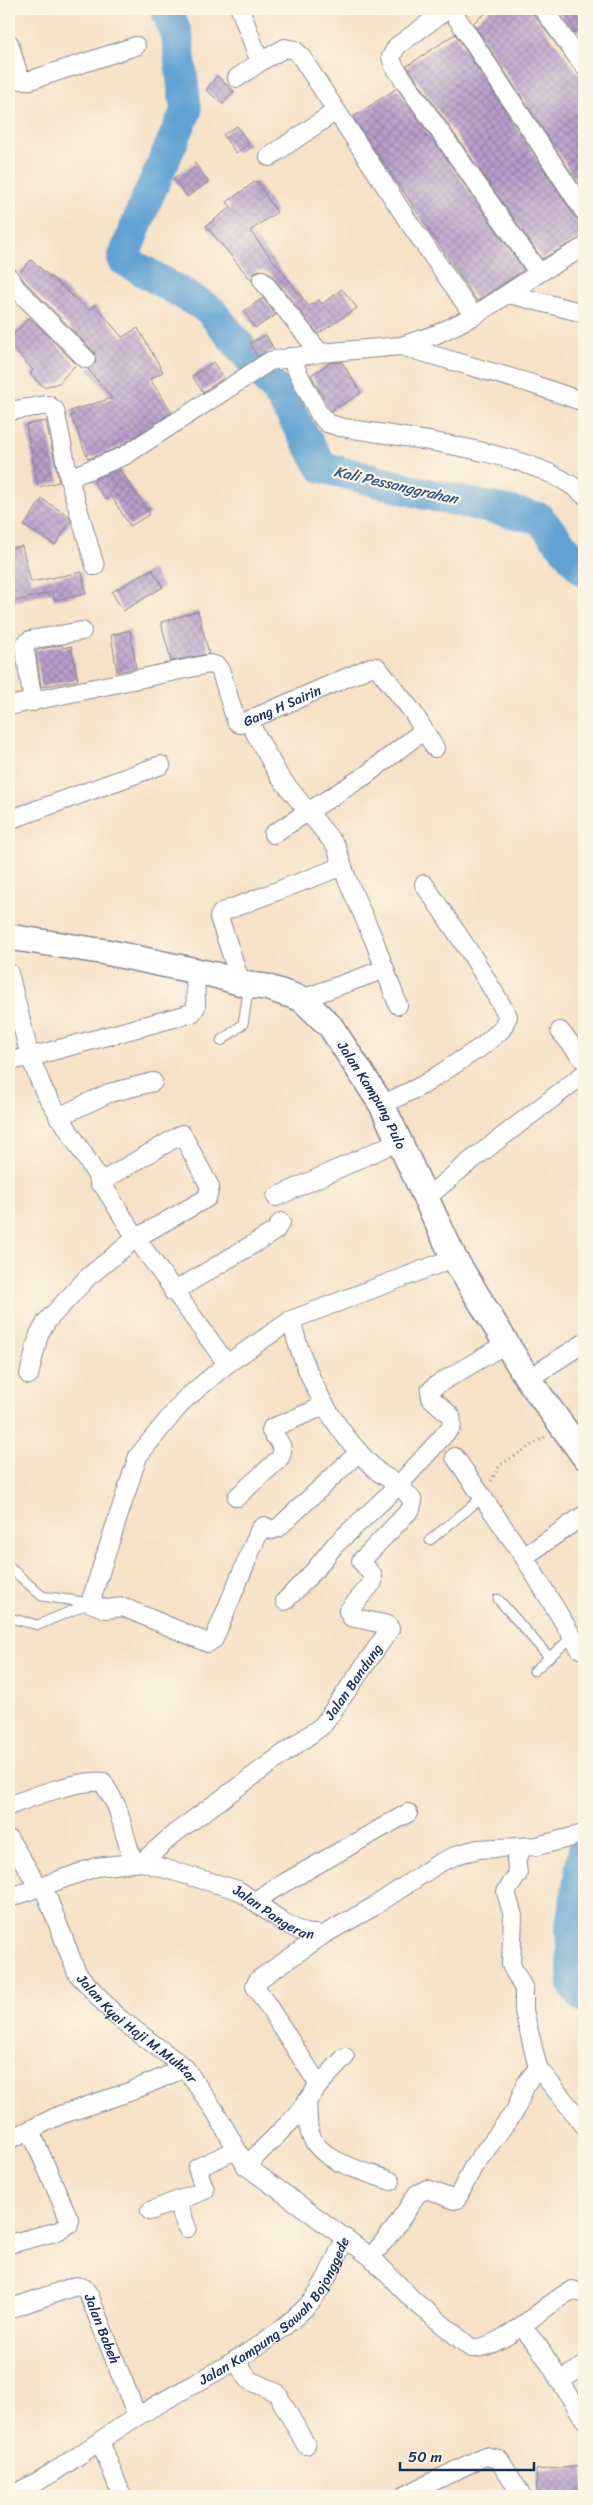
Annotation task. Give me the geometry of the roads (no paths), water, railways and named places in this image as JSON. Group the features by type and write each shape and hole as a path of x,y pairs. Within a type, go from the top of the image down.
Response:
{"street":[{"path":"240,9 260,62"},
{"path":"539,273 394,66 391,57 397,46 449,9 584,211"},
{"path":"543,9 579,46 584,66"},
{"path":"9,43 19,76 22,80 30,80 136,46"},
{"path":"237,78 285,48 295,50 474,316"},
{"path":"269,158 336,111"},
{"path":"69,478 124,456 270,361 320,353 401,346 437,334 474,316 539,273 584,247"},
{"path":"9,277 16,288 86,358"},
{"path":"262,280 320,353"},
{"path":"509,294 584,313"},
{"path":"401,346 529,383 584,402"},
{"path":"290,357 318,412 327,423 340,427 462,447 516,462 559,477 574,486 584,496"},
{"path":"9,411 52,406 55,410 69,478 95,566"},
{"path":"32,702 24,645 30,640 82,631"},
{"name":"Gang H Sairin","path":"9,706 209,664 217,666 221,672 236,721 240,724 249,722 371,667 377,667 407,704 435,748"},
{"path":"249,722 279,776 309,810 336,846 398,1005"},
{"path":"273,834 366,775 424,730"},
{"path":"9,820 134,777 161,765"},
{"path":"245,984 219,917 222,912 343,866"},
{"path":"382,1105 423,1085 484,1045 502,1029 508,1016 472,956 424,884"},
{"name":"Jalan Kampung Pulo","path":"9,937 106,952 245,984 266,987 302,999 331,1027 382,1105 454,1258 528,1379 584,1456"},
{"path":"302,999 385,969"},
{"path":"9,1061 192,1013 196,1007 195,971"},
{"path":"9,973 30,1057 44,1091 58,1117 136,1238 173,1292 227,1364"},
{"path":"560,1031 584,1060"},
{"path":"425,1199 468,1163 584,1074"},
{"path":"58,1117 109,1093 153,1082"},
{"path":"29,1375 39,1334 47,1321 88,1277 136,1238 207,1198 211,1193 185,1136 178,1134 100,1183"},
{"path":"276,1197 399,1141"},
{"path":"173,1292 275,1231 281,1222"},
{"path":"359,1452 278,1528 272,1530 264,1526 260,1529 211,1641 203,1643 123,1607 106,1609 90,1603 138,1456 184,1400 227,1364 291,1320 454,1258"},
{"path":"291,1320 300,1354 324,1406 359,1452 376,1470 399,1485"},
{"path":"528,1379 584,1343"},
{"path":"285,1601 314,1571 334,1546 399,1485 452,1426 451,1416 431,1398 430,1391 435,1386 507,1344"},
{"path":"237,1497 279,1460 283,1453 283,1448 271,1431 272,1428 324,1406"},
{"path":"455,1457 524,1557 576,1642"},
{"name":"Jalan Bandung","path":"137,1862 323,1725 390,1632 388,1625 351,1617 348,1611 373,1582 373,1576 361,1561 413,1505 399,1485"},
{"path":"524,1557 584,1515"},
{"path":"9,1806 66,1788 97,1781 103,1782 117,1807 137,1862"},
{"path":"255,1901 277,1886 408,1813"},
{"name":"Jalan Pangeran","path":"9,1898 96,1867 137,1862 233,1888 255,1901 283,1922 304,1932 323,1935 358,1917 439,1863 452,1857 478,1849 530,1847 584,1834"},
{"name":"Jalan Kyai Haji M.Muhtar","path":"9,1839 41,1886 77,1973 115,2015 185,2068 215,2111 246,2166 346,2238"},
{"path":"530,1847 516,1859 518,1874 506,1892 513,1916 511,1965 524,1989 524,2011 538,2068 584,2125"},
{"path":"319,2085 255,1986 258,1980 323,1935"},
{"path":"246,2166 296,2116 319,2085 345,2056"},
{"path":"9,2140 60,2115 129,2092 185,2068"},
{"path":"371,2257 395,2228 418,2194 427,2189 454,2200 460,2196 472,2168 515,2111 527,2082 538,2068"},
{"path":"307,2101 309,2131 319,2147 335,2160 391,2181"},
{"path":"9,2244 59,2231 69,2224 69,2219 30,2130"},
{"path":"150,2211 205,2190 197,2168 236,2150"},
{"path":"177,2201 186,2228"},
{"name":"Jalan Kampung Sawah Bojonggede","path":"9,2496 59,2468 137,2416 236,2360 293,2319 319,2292 346,2238 371,2257 408,2295 471,2348 488,2346 520,2326 560,2296 572,2290 584,2294"},
{"name":"Jalan Babeh","path":"9,2309 76,2286 84,2288 96,2312 137,2416"},
{"path":"520,2326 539,2347 559,2382 584,2419"},
{"path":"236,2360 249,2380 277,2393 306,2445"},
{"path":"559,2382 584,2366"},
{"path":"100,2441 122,2496"},
{"path":"404,2496 486,2456 494,2456 499,2458 522,2496"}],"lane":[{"path":"221,1041 243,1024 245,984"},
{"path":"430,1540 483,1497"},
{"path":"9,1567 42,1596 90,1603"},
{"path":"498,1599 550,1657"},
{"path":"9,1618 38,1625 90,1603"},
{"path":"534,1671 550,1657 576,1642"}],"waterway":[{"name":"Kali Pessanggrahan","path":"166,9 177,35 186,111 145,203 123,259 210,310 280,395 322,467 422,493 539,518 584,571"},
{"name":"Kali Pessanggrahan","path":"584,1850 571,1926 574,1986 584,1998"}]}
